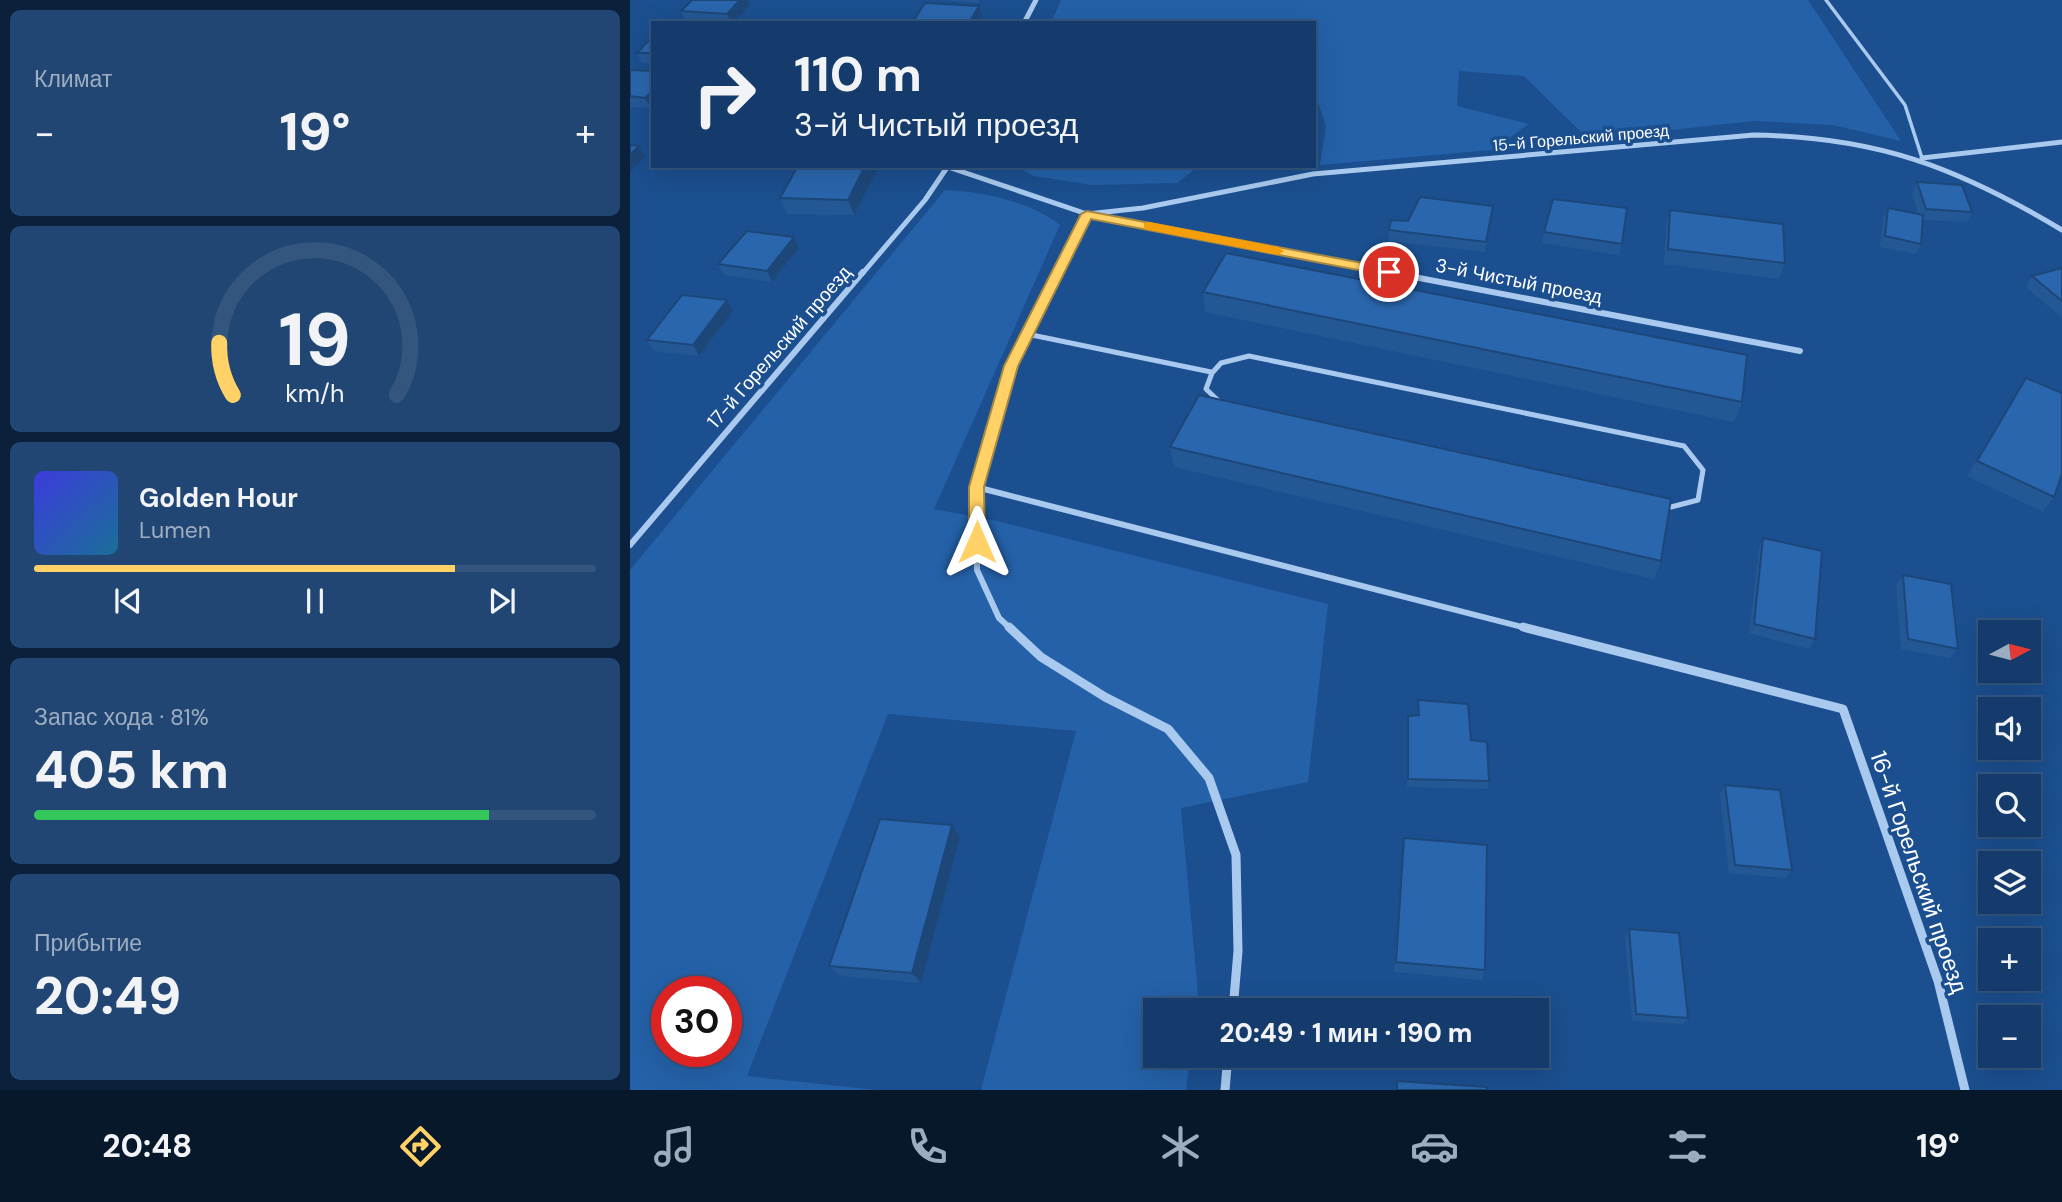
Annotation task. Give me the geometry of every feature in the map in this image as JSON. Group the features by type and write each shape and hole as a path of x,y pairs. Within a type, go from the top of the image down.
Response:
{"street":[{"path":"1025,21 1036,0"},
{"name":"15-й Горельский проезд","path":"1087,214 1143,208 1313,174 1754,135 1792,134 1835,138 1922,158 1990,189 2062,230"},
{"path":"1922,158 2062,142"},
{"name":"17-й Горельский проезд","path":"630,545 925,200 947,168"},
{"name":"3-й Чистый проезд","path":"951,168 1087,214 1800,351"},
{"path":"1087,214 1011,366 976,487 977,570 999,618 1041,657 1105,697 1168,729 1209,778 1236,855 1238,951 1234,998"},
{"name":"16-й Горельский проезд","path":"976,487 1843,709 1938,981 1965,1090"},
{"path":"1225,1090 1227,1068"}],"lane":[{"path":"1826,0 1905,105 1922,158"},
{"path":"1027,334 1210,372"},
{"path":"1250,356 1684,446 1703,470 1698,500 1671,507 1226,408 1206,389 1210,372 1226,358 1250,356"}],"shaded area":[{"path":"1061,0 1808,0 1901,141 1833,125 1754,121 1588,139 1524,76 1459,71 1457,106 1529,124 1492,150 1320,165 1326,126 1316,97 1316,21 1052,21"},
{"path":"1019,168 1196,168 1177,183 1092,185 1034,176"},
{"path":"945,190 1006,199 1036,210 1060,225 934,509 997,521 1328,604 1308,782 1181,808 1197,998 1143,998 1143,1068 1189,1068 1186,1090 981,1090 1076,731 888,714 747,1076 876,1090 630,1090 630,570"}],"building":[{"path":"692,0 740,0 727,14 681,11"},
{"path":"925,3 979,6 970,21 914,20"},
{"path":"651,38 651,53 637,53"},
{"path":"630,70 651,71 651,92 645,98 630,96"},
{"path":"630,145 639,146 630,155"},
{"path":"797,168 864,168 848,200 780,198"},
{"path":"1917,182 1962,185 1972,212 1926,209"},
{"path":"1420,197 1493,206 1486,242 1389,230 1391,220 1408,221"},
{"path":"1553,199 1627,208 1622,244 1544,232"},
{"path":"1888,208 1923,215 1921,244 1885,236"},
{"path":"1670,210 1783,224 1785,263 1668,249"},
{"path":"747,231 794,237 767,271 718,264"},
{"path":"1226,253 1747,355 1742,402 1203,292"},
{"path":"2062,268 2062,301 2032,276"},
{"path":"682,295 727,300 693,345 647,340"},
{"path":"2026,378 2062,393 2062,474 2054,497 1977,461"},
{"path":"1199,395 1671,499 1661,561 1170,447"},
{"path":"1763,538 1822,551 1815,639 1754,624"},
{"path":"1903,575 1951,584 1958,649 1908,639"},
{"path":"1418,700 1468,704 1471,740 1487,742 1489,781 1408,779 1408,716 1419,715"},
{"path":"1725,785 1780,790 1792,870 1735,865"},
{"path":"880,819 952,825 912,973 829,966"},
{"path":"1404,838 1487,845 1485,970 1396,962"},
{"path":"1629,929 1679,933 1688,1018 1636,1014"},
{"path":"1397,1081 1487,1087 1487,1090 1397,1090"}],"slow traffic":[{"path":"1149,226 1278,251"}],"route":[{"path":"977,542 976,487 1011,366 1087,214 1389,272"}]}
